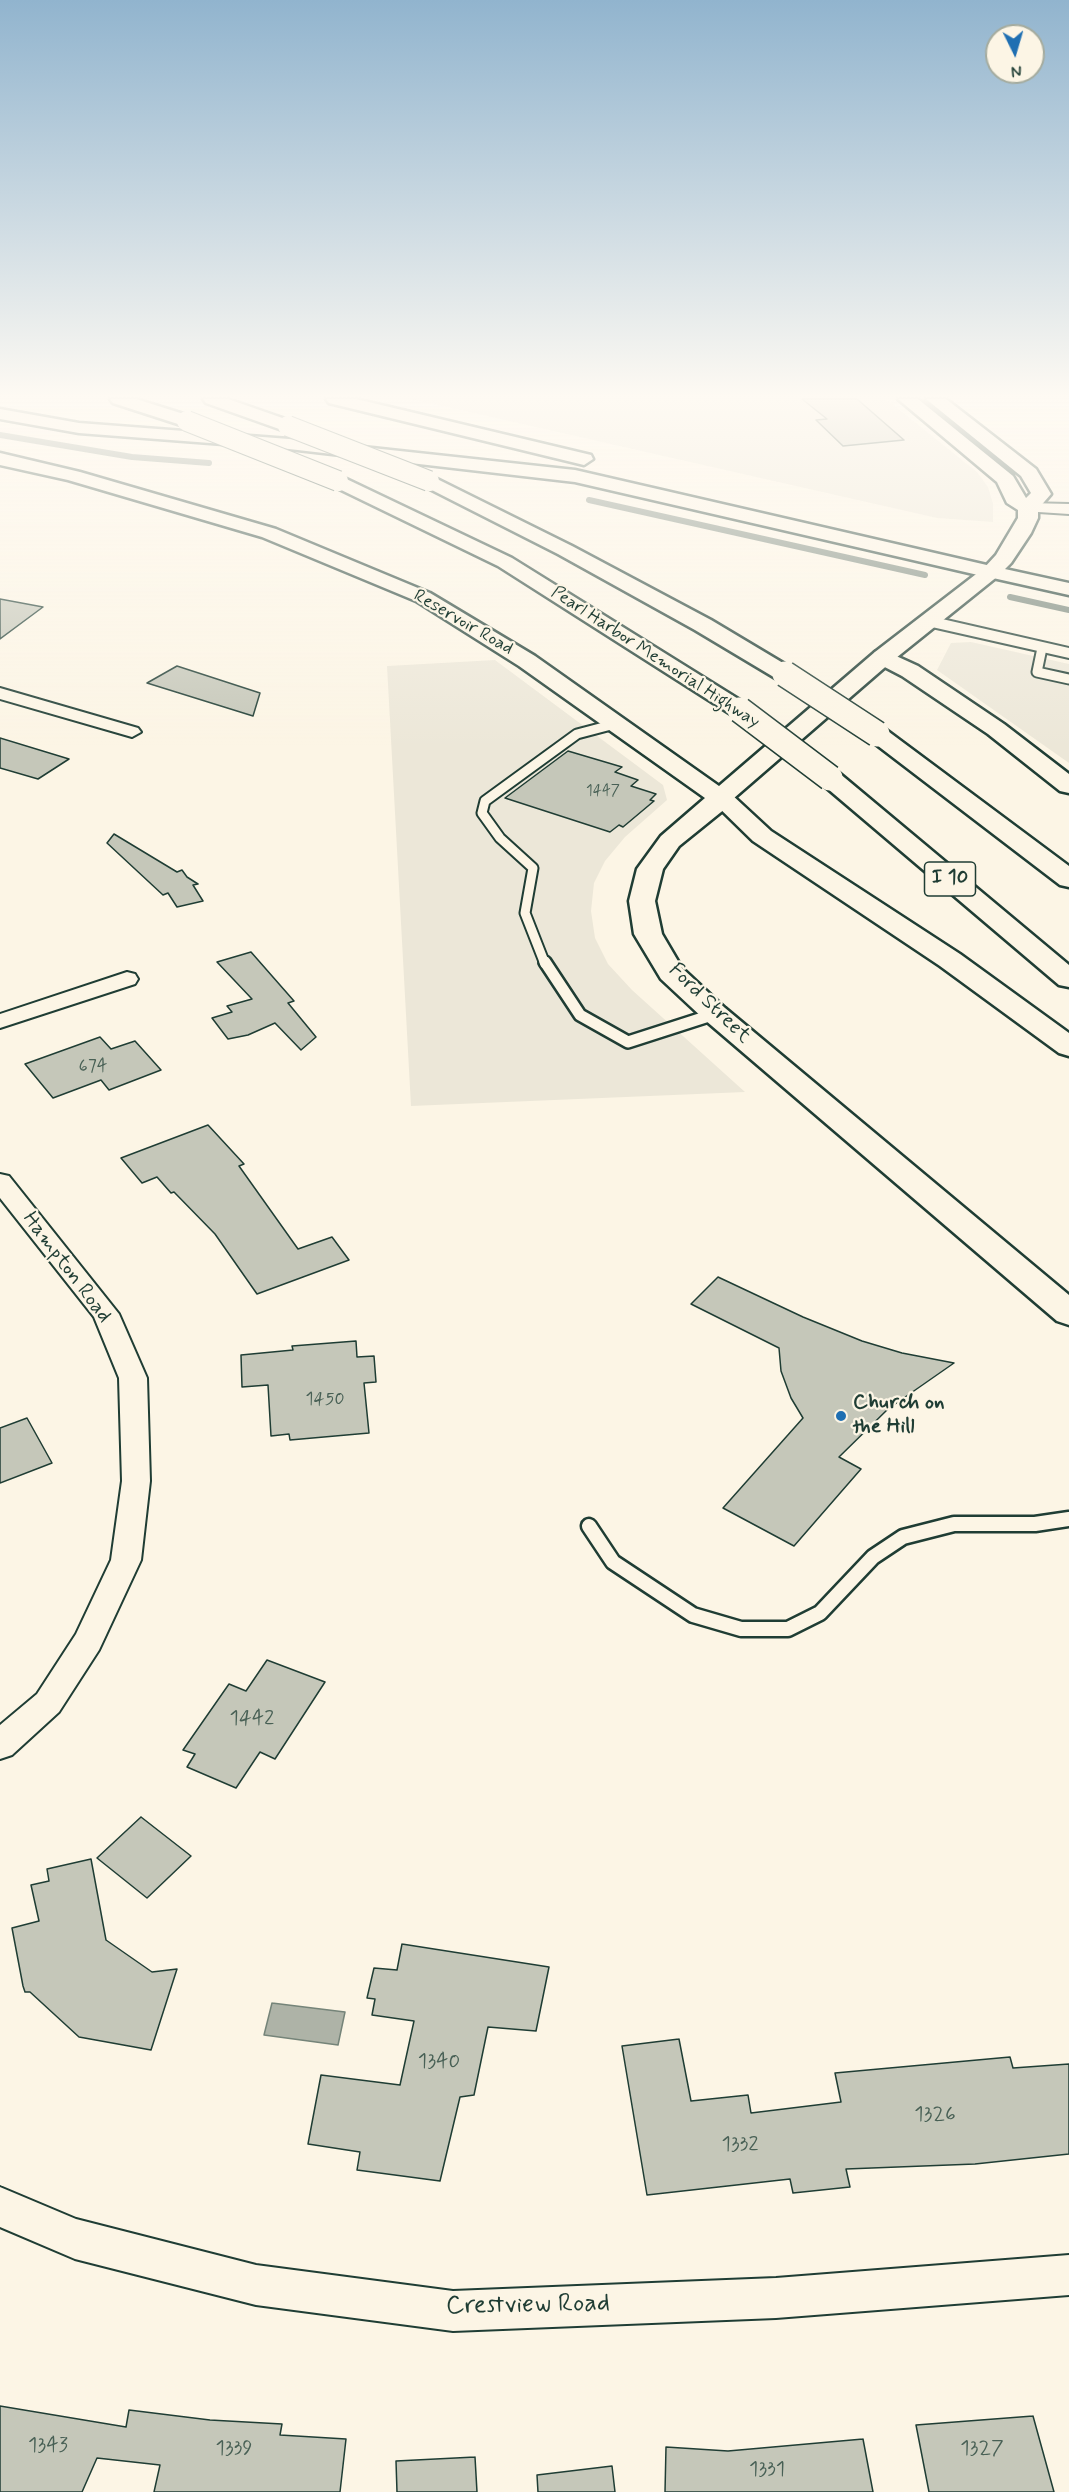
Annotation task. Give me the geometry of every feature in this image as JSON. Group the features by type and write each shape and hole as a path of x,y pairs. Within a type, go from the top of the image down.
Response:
{"main road":[{"name":"Reservoir Road","path":"208,515 269,533 423,597 527,661 722,799 762,836 950,960 1069,1047"},
{"name":"Pearl Harbor Memorial Highway","path":"409,515 505,562 740,710 830,778 1069,980"},
{"path":"497,515 703,625 785,674 877,734 1069,879"},
{"path":"760,515 998,566 1069,572"},
{"path":"797,515 998,566 1069,589"},
{"name":"Ford Street","path":"1028,515 1021,533 998,566 883,657 670,842 650,869 642,901 648,934 671,973 715,1014 1069,1312"},
{"path":"883,657 910,671 996,729 1069,786"}],"street":[{"path":"929,621 1069,654"},
{"path":"0,693 132,732"},
{"path":"0,1021 127,979"},
{"name":"Hampton Road","path":"0,1182 106,1314 133,1377 136,1481 126,1560 88,1641 48,1702 0,1745"},
{"name":"Crestview Road","path":"0,2207 75,2239 256,2285 453,2311 776,2298 1069,2275"}],"lane":[{"path":"1042,647 1037,672 1069,679"},
{"path":"615,724 577,734 485,801 482,813 500,838 533,868 525,913 546,966 580,1015 628,1042 715,1014"},
{"path":"589,1526 613,1562 693,1615 741,1629 788,1629 819,1613 873,1557 903,1537 954,1524 1035,1524 1069,1519"}],"shaded area":[{"path":"925,515 993,515 993,522"},
{"path":"971,642 1069,664 1069,763 937,670 951,643"},
{"path":"495,660 663,785 667,800 625,837 605,861 594,883 591,911 595,938 608,964 632,990 745,1092 411,1106 387,666"},
{"path":"272,2003 345,2012 338,2045 264,2035"}],"building":[{"path":"0,599 43,607 0,639"},
{"path":"177,666 260,693 253,716 147,683"},
{"path":"0,738 69,759 38,779 0,768"},
{"path":"568,751 622,767 615,772 638,780 631,786 656,794 650,800 654,801 623,827 619,825 610,832 505,798"},
{"path":"114,834 177,872 182,870 187,877 198,884 193,885 203,901 177,907 168,893 163,895 107,843"},
{"path":"251,952 294,1001 288,1003 316,1037 301,1050 275,1023 248,1035 228,1039 212,1018 232,1012 227,1006 252,999 217,962"},
{"path":"100,1037 111,1049 135,1041 161,1070 109,1090 101,1080 53,1098 25,1064"},
{"path":"208,1125 244,1164 239,1166 298,1249 332,1237 349,1260 257,1294 215,1234 174,1192 171,1193 157,1177 142,1183 121,1158"},
{"name":"Church on the Hill","path":"718,1277 803,1317 862,1341 902,1353 954,1363 888,1409 839,1457 861,1469 794,1546 723,1508 803,1418 791,1398 781,1371 779,1348 691,1304"},
{"path":"356,1341 357,1357 374,1356 376,1382 364,1383 369,1433 290,1440 289,1434 271,1436 268,1385 242,1387 241,1355 293,1350 292,1346"},
{"path":"27,1418 52,1463 0,1483 0,1428"},
{"path":"267,1660 325,1682 275,1759 260,1752 236,1788 187,1767 195,1754 183,1750 229,1684 246,1691"},
{"path":"141,1817 191,1856 147,1898 97,1858"},
{"path":"91,1859 106,1940 152,1972 177,1969 151,2050 79,2037 30,1992 25,1992 23,1986 12,1928 39,1921 31,1885 49,1881 47,1869"},
{"path":"402,1944 549,1967 536,2031 488,2027 474,2095 460,2097 440,2181 357,2170 360,2152 308,2144 321,2075 400,2085 414,2021 372,2015 375,1999 367,1998 374,1968 397,1970"},
{"path":"679,2039 691,2101 748,2095 751,2113 841,2102 835,2073 1010,2057 1013,2068 1069,2064 1069,2154 975,2164 846,2169 850,2187 793,2193 790,2179 647,2195 622,2046"},
{"path":"0,2406 126,2427 129,2410 210,2420 282,2424 280,2435 346,2439 340,2492 154,2492 160,2465 97,2458 82,2492 0,2492"},
{"path":"1033,2416 1054,2492 929,2492 916,2425"},
{"path":"863,2439 873,2492 665,2492 666,2447 728,2451"},
{"path":"475,2457 477,2492 397,2492 396,2461"},
{"path":"612,2466 615,2492 538,2492 537,2475"}],"waterway":[{"path":"658,515 925,575"},
{"path":"1010,597 1069,610"}],"place":[{"name":"Church on the Hill","path":"841,1416"}]}
